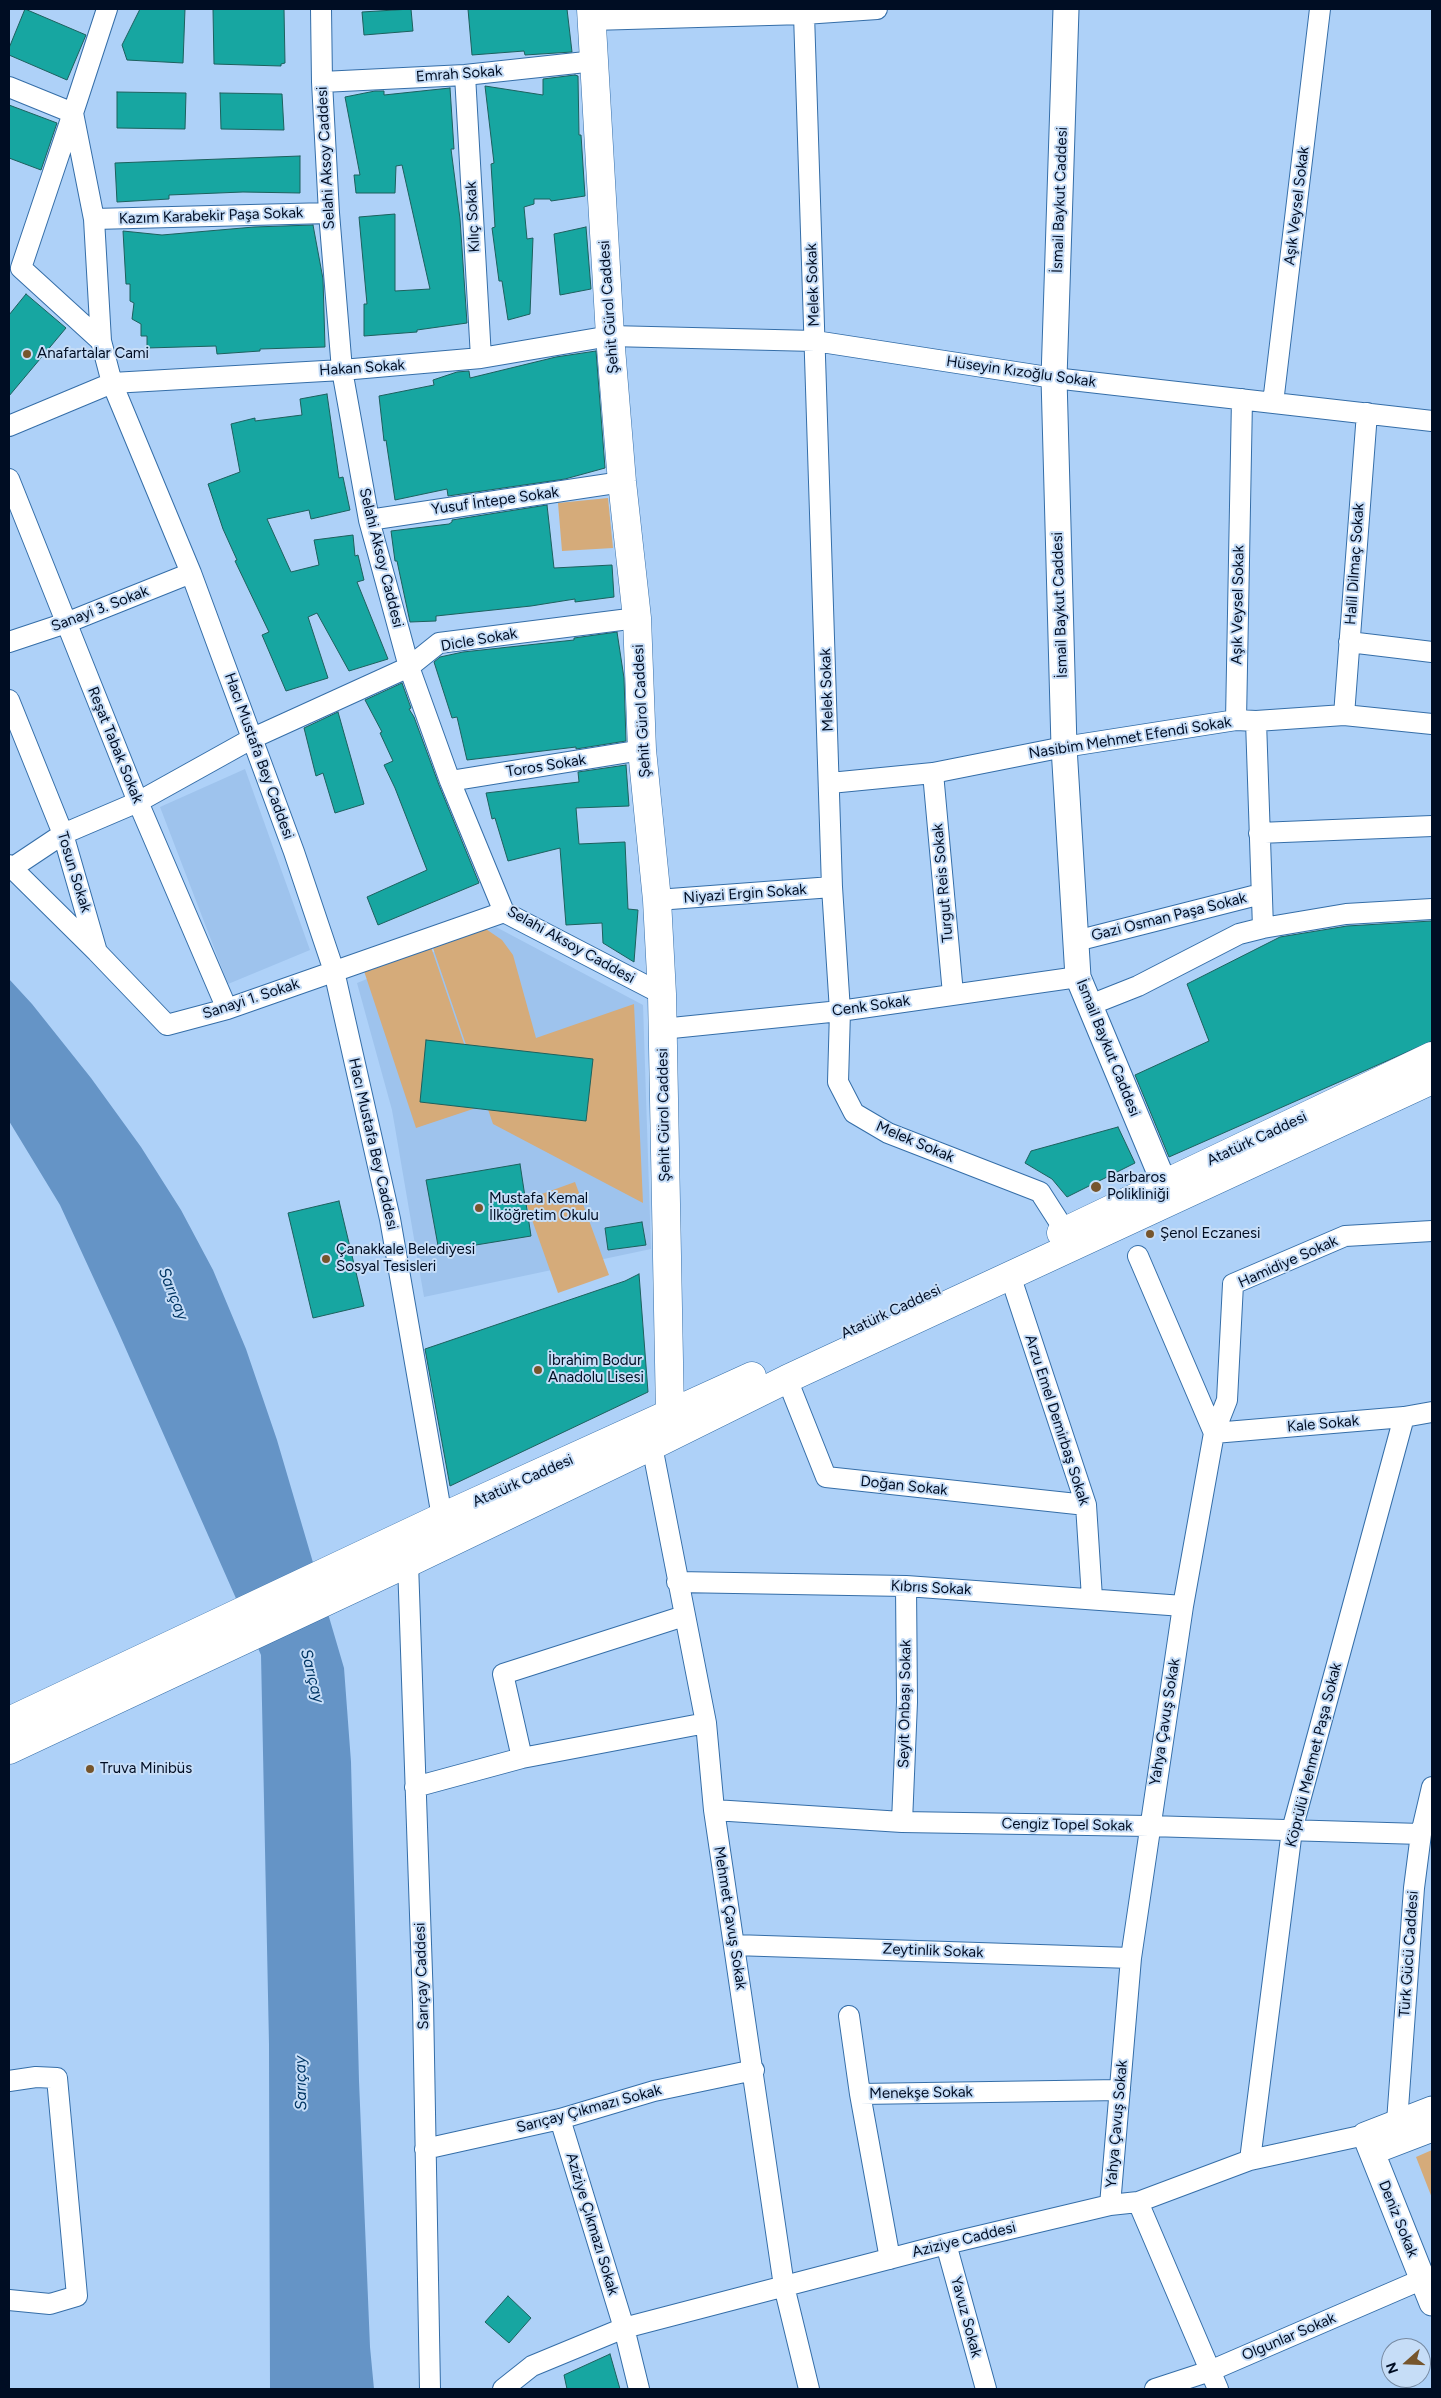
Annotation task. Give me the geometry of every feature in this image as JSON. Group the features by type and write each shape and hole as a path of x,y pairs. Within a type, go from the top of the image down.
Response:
{"main road":[{"name":"Şehit Gürol Caddesi","path":"591,14 610,336 622,482 637,618 642,750 657,900 662,994 670,1414"},
{"name":"Atatürk Caddesi","path":"352,1574 442,1517 670,1414 1065,1231 1432,1056"},
{"name":"Atatürk Caddesi","path":"352,1574 408,1563 787,1379 1432,1080"},
{"path":"9,1721 352,1574"},
{"path":"9,1750 352,1574"}],"street":[{"name":"Hacı Mustafa Bey Caddesi","path":"107,9 73,113 94,220 101,341 112,384 191,573 252,738 334,971 390,1219 442,1517"},
{"name":"Selahi Aksoy Caddesi","path":"321,9 322,82 329,213 342,370 369,520 409,667 450,781 504,912 662,994"},
{"path":"591,14 804,14 878,9"},
{"name":"İsmail Baykut Caddesi","path":"1066,9 1054,378 1064,747 1078,977 1164,1183"},
{"name":"Aşık Veysel Sokak","path":"1274,402 1320,9"},
{"name":"Melek Sokak","path":"804,14 832,887 840,1011 838,1082 854,1113 888,1133 1040,1192 1065,1231"},
{"name":"Emrah Sokak","path":"322,82 465,75 595,61"},
{"name":"Kılıç Sokak","path":"465,75 481,358"},
{"path":"9,87 73,113 15,267 101,341"},
{"name":"Kazım Karabekir Paşa Sokak","path":"94,220 329,213"},
{"name":"Hüseyin Kızoğlu Sokak","path":"610,336 815,341 1054,378 1432,421"},
{"name":"Hakan Sokak","path":"9,426 112,384 342,370 481,358 610,336"},
{"name":"Aşık Veysel Sokak","path":"1236,720 1242,399"},
{"name":"Halil Dilmaç Sokak","path":"1344,714 1367,413"},
{"name":"Reşat Tabak Sokak","path":"9,479 138,802 227,1010"},
{"name":"Yusuf İntepe Sokak","path":"369,520 622,482"},
{"name":"Sanayi 3. Sokak","path":"9,642 66,623 191,573"},
{"name":"Dicle Sokak","path":"10,867 63,834 138,802 252,738 409,667 439,643 637,618"},
{"path":"1349,642 1432,652"},
{"name":"Tosun Sokak","path":"9,700 63,834 97,952 167,1025"},
{"name":"Nasibim Mehmet Efendi Sokak","path":"830,783 933,773 1064,747 1236,720 1256,721 1344,714 1432,724"},
{"path":"1256,721 1263,928"},
{"name":"Toros Sokak","path":"450,781 642,750"},
{"name":"Turgut Reis Sokak","path":"933,773 953,994"},
{"path":"1259,833 1418,824 1432,826"},
{"path":"10,867 97,952"},
{"name":"Niyazi Ergin Sokak","path":"657,900 832,887"},
{"name":"Gazi Osman Paşa Sokak","path":"1076,941 1261,894"},
{"path":"1090,1005 1138,986 1239,934 1346,914 1432,909"},
{"name":"Sanayi 1. Sokak","path":"167,1025 227,1010 504,912"},
{"name":"Cenk Sokak","path":"662,1029 840,1011 1078,977"},
{"name":"Hamidiye Sokak","path":"1214,1433 1227,1400 1233,1284 1345,1236 1432,1231"},
{"path":"1138,1256 1214,1433"},
{"name":"Arzu Emel Demirbaş Sokak","path":"1010,1274 1086,1505 1092,1598"},
{"name":"Doğan Sokak","path":"787,1379 826,1477 1086,1505"},
{"name":"Kale Sokak","path":"1214,1433 1404,1417 1432,1412"},
{"path":"652,1446 670,1414"},
{"name":"Köprülü Mehmet Paşa Sokak","path":"1250,2160 1292,1830 1404,1417"},
{"name":"Yahya Çavuş Sokak","path":"1110,2205 1131,1958 1183,1606 1214,1433"},
{"name":"Mehmet Çavuş Sokak","path":"652,1446 706,1723 714,1810 754,2070 784,2286 809,2389"},
{"name":"Sarıçay Caddesi","path":"408,1563 423,2002 430,2389"},
{"name":"Kıbrıs Sokak","path":"678,1582 906,1586 1183,1606"},
{"name":"Seyit Onbaşı Sokak","path":"902,1822 907,1702 906,1586"},
{"path":"522,1758 503,1674 684,1616"},
{"path":"415,1787 522,1758 706,1723"},
{"name":"Türk Gücü Caddesi","path":"1397,2122 1423,1887 1421,1834 1432,1787"},
{"name":"Cengiz Topel Sokak","path":"714,1810 902,1822 1149,1826 1421,1834"},
{"name":"Zeytinlik Sokak","path":"734,1945 1131,1958"},
{"path":"849,2016 860,2094"},
{"name":"Sarıçay Çıkmazı Sokak","path":"425,2149 560,2119 654,2091 754,2070"},
{"path":"9,2081 36,2077 57,2078 77,2296 50,2304 9,2300"},
{"name":"Menekşe Sokak","path":"890,2259 860,2094 1120,2090"},
{"name":"Aziziye Caddesi","path":"1368,2144 1397,2122 1432,2109"},
{"name":"Aziziye Çıkmazı Sokak","path":"560,2119 624,2328 638,2389"},
{"name":"Aziziye Caddesi","path":"503,2389 532,2366 624,2328 946,2244 1110,2205 1138,2202 1250,2160 1368,2144 1432,2129"},
{"name":"Deniz Sokak","path":"1368,2144 1432,2303"},
{"path":"1138,2202 1218,2389"},
{"name":"Yavuz Sokak","path":"946,2244 986,2389"},
{"name":"Olgunlar Sokak","path":"1154,2389 1210,2371 1422,2279"}],"shaded area":[{"path":"608,498 613,548 562,551 558,503"},
{"path":"245,769 310,950 228,984 160,807"},
{"path":"480,925 502,940 513,955 536,1038 634,1004 643,1203 493,1124 432,945"},
{"path":"496,927 643,1005 651,1249 424,1297 392,1110 357,983"},
{"path":"431,947 485,1105 416,1128 364,971"},
{"path":"575,1182 609,1275 558,1293 525,1200"},
{"path":"1432,2150 1432,2198 1416,2157"}],"water":[{"name":"Sarıçay","path":"9,979 32,1004 91,1078 141,1147 181,1210 213,1270 246,1349 277,1440 344,1668 351,1762 359,2081 370,2347 374,2389 270,2389 269,2044 261,1655 60,1205 9,1121"}],"building":[{"path":"25,9 86,35 67,80 9,55 9,48"},
{"path":"140,9 185,9 183,63 127,60 122,45"},
{"path":"213,9 284,9 285,63 281,64 281,66 214,64"},
{"path":"411,9 413,31 364,35 362,12"},
{"path":"468,9 567,9 572,52 525,55 524,51 472,55"},
{"path":"578,76 579,135 581,135 585,196 551,201 550,199 534,199 534,204 524,207 527,239 533,238 530,314 508,320 502,281 499,281 492,228 495,227 491,164 494,163 485,86 543,95 543,79"},
{"path":"450,88 454,149 451,149 460,219 467,323 417,330 417,332 364,336 364,304 367,304 359,217 395,214 395,291 430,289 402,165 396,166 395,193 356,193 354,175 360,175 345,97 375,91 384,91 384,95"},
{"path":"117,92 186,93 185,129 117,128"},
{"path":"220,93 282,94 284,130 221,129"},
{"path":"9,105 57,123 41,170 9,158"},
{"path":"300,156 300,193 243,192 169,195 169,199 117,202 115,163"},
{"path":"313,225 323,279 325,347 260,349 260,351 217,354 216,346 147,348 147,336 141,336 141,324 132,319 134,303 130,301 130,284 126,284 123,231 162,235 254,227"},
{"path":"586,227 591,289 560,295 554,234"},
{"name":"Anafartalar Cami","path":"26,294 66,328 9,396 9,315"},
{"path":"596,351 605,468 565,479 448,496 447,489 395,500 386,440 384,441 379,396 434,385 433,380 457,372 469,371 470,378 556,357"},
{"path":"327,394 339,478 343,477 350,510 311,519 309,510 267,519 291,572 319,565 314,540 353,535 355,556 358,555 364,580 357,582 388,659 349,671 317,613 308,617 328,678 286,691 262,635 269,632 235,561 237,560 223,529 208,484 240,472 231,424 255,418 255,421 302,415 300,399"},
{"path":"547,505 554,568 612,565 614,597 575,602 575,599 531,606 436,616 436,621 410,622 397,561 395,561 391,531 449,524 452,520"},
{"path":"617,632 624,678 626,741 576,749 576,747 467,760 457,717 452,718 434,662 440,657 463,652 574,640 574,638"},
{"path":"402,683 411,708 409,709 414,717 439,785 479,883 378,925 367,897 427,870 384,765 393,761 380,733 382,732 365,700"},
{"path":"338,712 364,804 335,813 323,773 316,776 304,728"},
{"path":"626,765 629,806 576,808 579,844 625,842 628,909 638,910 634,962 603,943 602,923 566,925 560,848 508,861 495,818 492,819 486,793 579,782 578,772"},
{"path":"1432,921 1432,1041 1169,1157 1135,1075 1209,1041 1187,984 1280,937 1347,926"},
{"path":"426,1040 593,1059 586,1121 420,1102"},
{"path":"1118,1127 1135,1163 1067,1197 1052,1179 1025,1163 1031,1151"},
{"name":"Mustafa Kemal İlköğretim Okulu","path":"520,1164 531,1236 439,1251 426,1180"},
{"name":"Çanakkale Belediyesi Sosyal Tesisleri","path":"339,1201 364,1306 313,1318 288,1213"},
{"path":"642,1222 646,1245 608,1250 605,1228"},
{"name":"İbrahim Bodur Anadolu Lisesi","path":"639,1274 648,1392 450,1486 425,1349 625,1281"},
{"path":"508,2296 531,2318 509,2343 485,2322"},
{"path":"610,2354 620,2389 567,2389 564,2375"}],"place":[{"name":"Anafartalar Cami","path":"27,354"},
{"name":"Barbaros Polikliniği","path":"1096,1187"},
{"name":"Mustafa Kemal İlköğretim Okulu","path":"479,1208"},
{"name":"Şenol Eczanesi","path":"1150,1234"},
{"name":"Çanakkale Belediyesi Sosyal Tesisleri","path":"326,1259"},
{"name":"İbrahim Bodur Anadolu Lisesi","path":"538,1370"},
{"name":"Truva Minibüs","path":"90,1769"}]}
